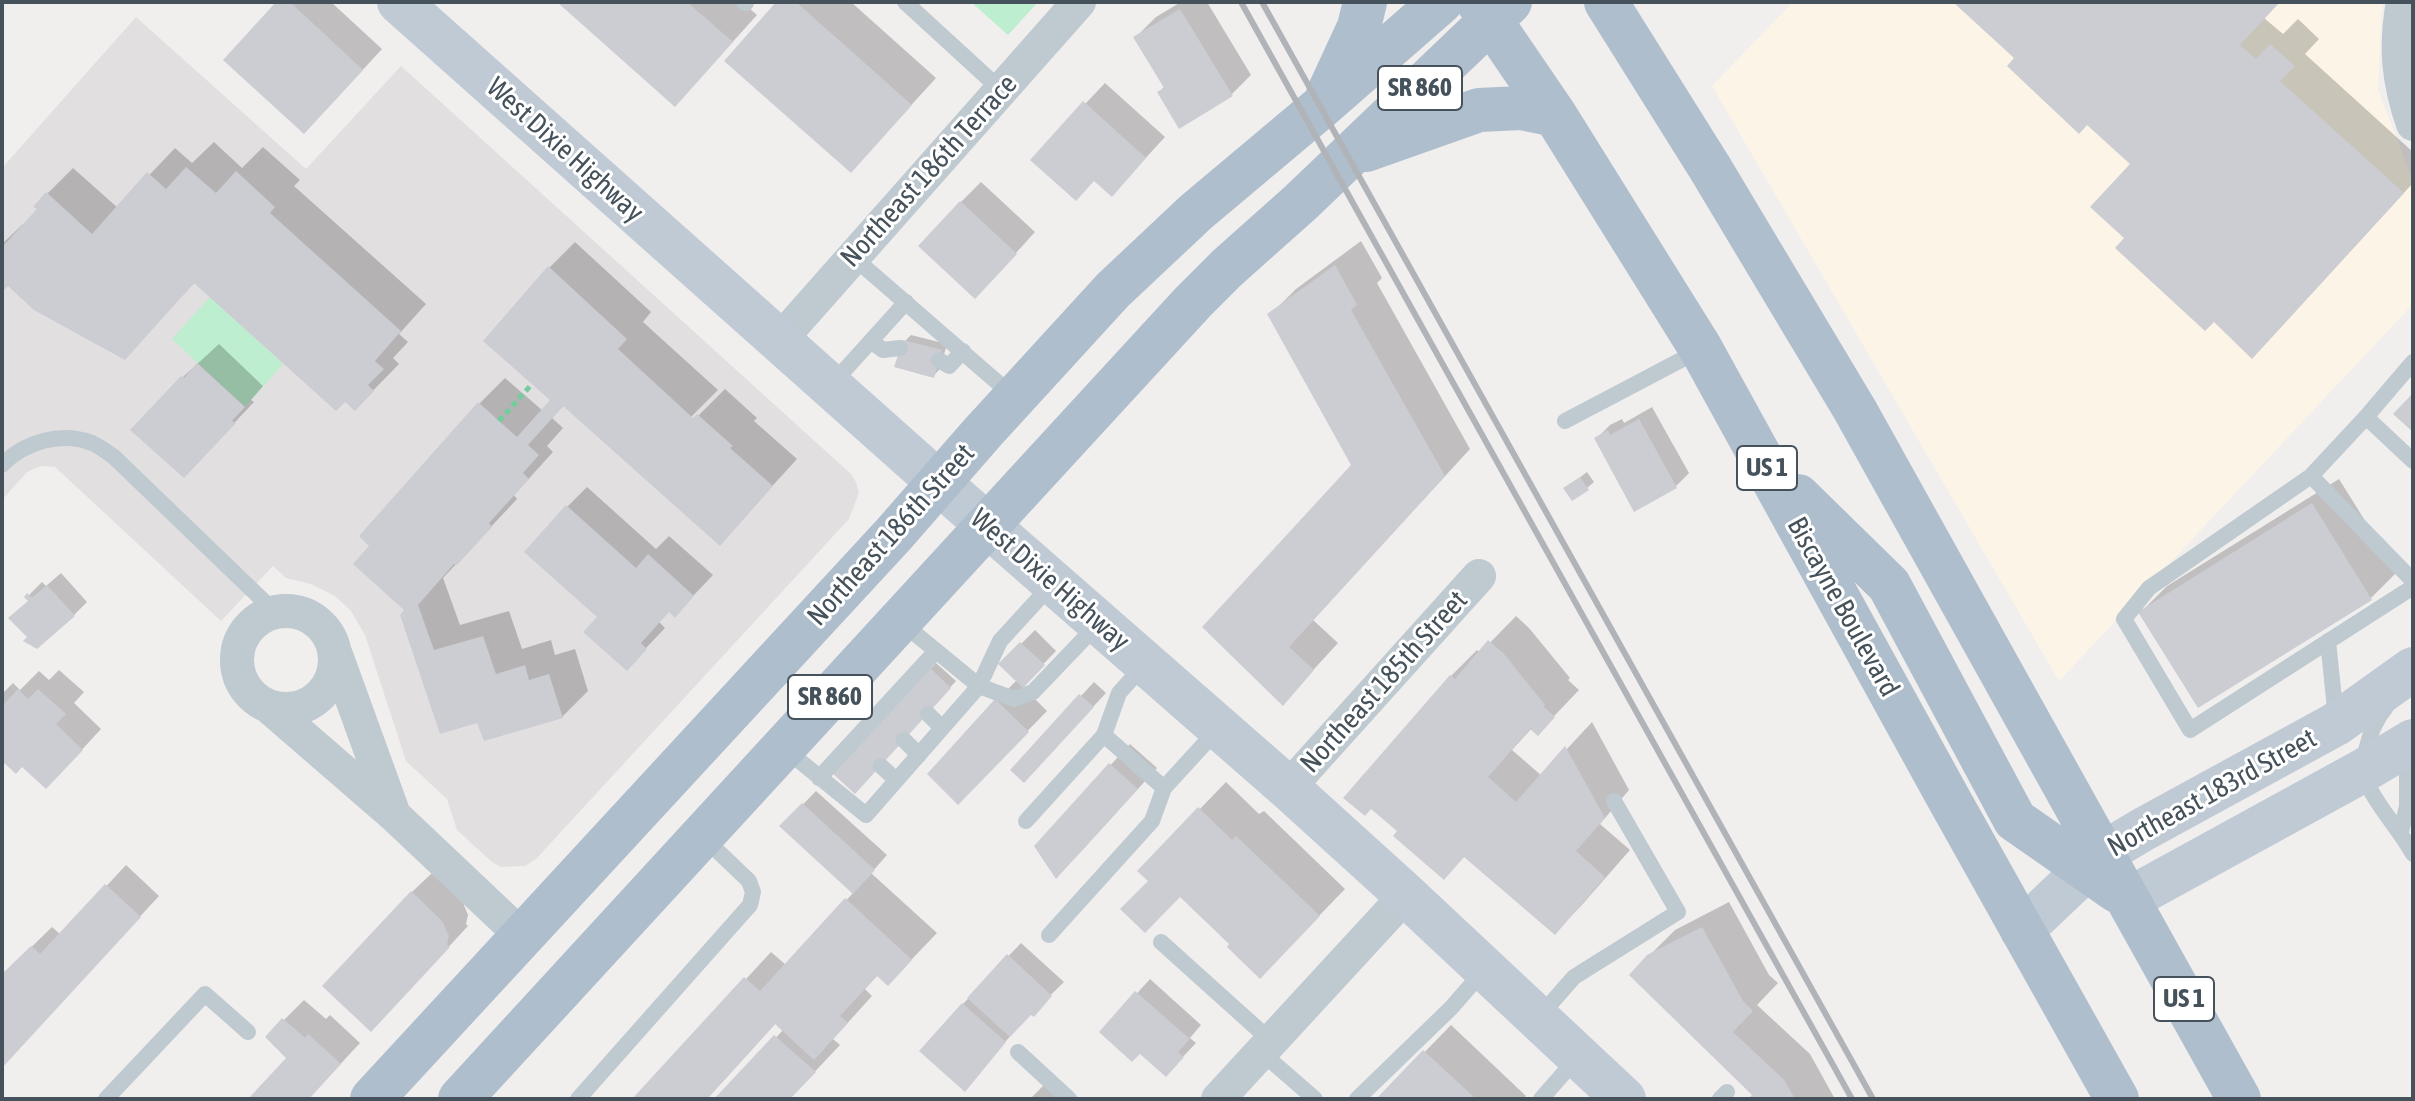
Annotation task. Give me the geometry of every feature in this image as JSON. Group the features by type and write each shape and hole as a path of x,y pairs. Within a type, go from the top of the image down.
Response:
{"main road":[{"path":"1321,107 1359,27 1365,2"},
{"name":"Northeast 186th Street","path":"372,1099 872,558 1113,290 1232,180 1441,2"},
{"name":"US 1","path":"1606,2 1704,157 1849,399 2094,861 2129,899 2239,1099"},
{"name":"Biscayne Boulevard","path":"1493,8 1555,115 1701,349 2117,1099"},
{"name":"SR 860","path":"482,1085 702,836 1193,302 1348,156 1493,8"},
{"path":"1348,156 1479,110 1521,108 1555,115"},
{"path":"1764,463 1889,585 2015,820 2094,861"},
{"path":"482,1085 525,971 526,945 522,936"}],"street":[{"name":"West Dixie Highway","path":"399,2 938,482 1288,788 1624,1099"},
{"name":"Northeast 186th Terrace","path":"779,341 1079,2"},
{"path":"2403,2 2398,27 2397,60 2413,124"},
{"name":"Northeast 185th Street","path":"1288,788 1479,576"},
{"path":"395,816 331,638 322,625 308,615 292,610 274,611 260,617 240,641 236,657 244,687 395,816 522,936"},
{"path":"268,706 285,710 316,700 328,687 335,672 336,655"},
{"name":"Northeast 183rd Street","path":"2022,930 2094,861 2149,826 2336,724 2411,671"},
{"name":"Northeast 183rd Street","path":"2129,899 2410,743"},
{"path":"1218,1099 1406,895"}],"lane":[{"path":"905,2 1001,90"},
{"path":"853,257 1014,397"},
{"path":"831,386 888,350 906,302"},
{"path":"1565,421 1701,349"},
{"path":"941,366 963,351"},
{"path":"2311,476 2413,584 2190,730 2124,619 2149,588 2311,476 2413,362"},
{"path":"2366,417 2413,461"},
{"path":"2,465 25,448 45,440 68,439 92,443 114,457 274,611"},
{"path":"783,748 866,815 979,686 1000,641 1053,583"},
{"path":"900,621 979,686 1014,699 1033,692 1099,623"},
{"path":"2328,641 2336,724"},
{"path":"819,778 880,717 936,651"},
{"path":"1026,821 1104,735 1119,693 1146,663"},
{"path":"2411,671 2379,716 2367,741 2366,769 2369,788 2413,854"},
{"path":"928,714 942,728"},
{"path":"1049,935 1152,821 1164,788 1219,727"},
{"path":"1104,735 1164,788"},
{"path":"904,740 919,755"},
{"path":"2401,832 2407,806 2410,743"},
{"path":"881,766 896,780"},
{"path":"1537,1019 1574,977 1678,912 1614,801"},
{"path":"578,1099 750,905 753,892 749,881 702,836"},
{"path":"1161,942 1315,1099"},
{"path":"1357,1099 1451,1008 1485,969"},
{"path":"106,1099 205,994 248,1032"},
{"path":"1018,1052 1069,1099"},
{"path":"1541,1099 1579,1057"}],"path":[{"path":"499,421 532,384"}],"shaded area":[{"path":"1793,2 2382,2 2378,90 2413,181 2413,304 2059,681 1712,86"},
{"path":"136,17 306,169 401,66 851,474 856,482 859,493 849,519 536,859 525,866 501,867 492,862 457,830 447,799 406,761 365,635 351,611 335,596 311,584 286,578 273,566 221,621 55,467 41,466 27,472 2,500 2,168"}],"green space":[{"path":"971,2 1038,2 1008,35"},
{"path":"210,297 283,364 245,407 172,339"}],"building":[{"path":"276,2 290,2 363,70 304,134 223,60"},
{"path":"557,2 687,2 733,42 675,107"},
{"path":"776,2 796,2 912,105 851,173 724,61"},
{"path":"1953,2 2280,2 2240,45 2256,59 2270,44 2295,66 2280,81 2404,193 2252,359 2214,322 2205,331 2115,248 2124,238 2090,207 2130,164 2087,125 2079,134 2007,66 2014,58"},
{"path":"1180,9 1233,96 1179,129 1157,92 1164,88 1133,37"},
{"path":"1083,101 1146,158 1112,197 1094,181 1076,201 1030,160"},
{"path":"186,167 216,193 236,171 275,207 270,213 401,331 375,361 384,369 368,385 374,391 355,411 345,402 336,411 194,283 125,360 34,310 8,286 2,292 2,247 37,209 33,207 46,192 92,234 147,172 166,189"},
{"path":"960,201 1017,254 975,299 918,246"},
{"path":"1335,265 1357,305 1351,310 1445,476 1289,647 1314,670 1283,706 1202,627 1351,465 1267,314"},
{"path":"548,266 627,339 618,349 693,418 697,414 773,486 720,546 563,406 528,445 539,455 523,473 529,479 489,523 492,527 418,605 434,650 483,636 496,674 525,665 529,680 549,674 563,718 484,741 477,723 440,734 400,615 404,610 353,564 369,546 359,536 478,402 517,437 550,400 483,341"},
{"path":"903,340 942,350 934,378 894,367"},
{"path":"197,363 245,407 232,421 236,423 184,478 130,430"},
{"path":"2413,393 2413,432 2393,414"},
{"path":"1639,419 1677,488 1634,512 1594,438 1608,430 1610,435"},
{"path":"1580,477 1589,490 1572,501 1563,488"},
{"path":"2312,503 2372,600 2198,708 2138,612"},
{"path":"566,505 636,568 648,554 694,596 675,618 669,612 641,643 647,649 627,671 583,632 597,617 524,552"},
{"path":"47,585 75,616 37,649 23,641 27,637 8,618 28,601 24,597 27,593 32,598"},
{"path":"1488,640 1504,654 1555,717 1538,736 1530,729 1488,777 1516,802 1565,746 1605,818 1576,851 1605,877 1555,935 1464,857 1444,880 1393,836 1397,831 1371,809 1365,816 1343,798 1450,675 1455,679"},
{"path":"1020,642 1045,665 1023,688 998,664"},
{"path":"929,667 951,688 855,794 831,772"},
{"path":"18,689 28,699 38,689 66,714 56,724 83,750 46,789 22,767 16,774 2,761 2,706"},
{"path":"1079,694 1094,707 1024,783 1010,770"},
{"path":"995,699 1029,732 958,805 927,774"},
{"path":"1109,763 1138,789 1056,879 1034,846"},
{"path":"802,803 875,870 853,894 779,826"},
{"path":"1198,807 1232,840 1236,836 1320,916 1260,979 1180,897 1145,933 1120,909 1148,881 1137,871"},
{"path":"105,884 141,917 2,1068 2,974 31,946 40,954"},
{"path":"411,891 442,921 450,947 371,1032 322,986"},
{"path":"845,898 912,960 888,986 877,976 840,1016 848,1023 814,1060 775,1024 707,1099 632,1099 744,977 760,991"},
{"path":"1702,927 1743,1001 1753,1011 1733,1032 1784,1080 1795,1099 1750,1097 1752,1095 1629,975 1647,955"},
{"path":"1007,954 1052,996 1034,1017 1031,1015 1010,1037 967,998"},
{"path":"1135,991 1190,1039 1178,1052 1184,1057 1166,1077 1140,1054 1132,1062 1099,1032"},
{"path":"962,1003 1006,1042 965,1092 919,1051"},
{"path":"282,1018 305,1038 308,1034 341,1064 309,1099 248,1099 286,1058 265,1037"},
{"path":"774,1035 816,1072 790,1099 714,1099"},
{"path":"1423,1050 1476,1099 1376,1099"}],"railway":[{"path":"1241,2 1852,1099"},
{"path":"1262,2 1873,1099"}]}
